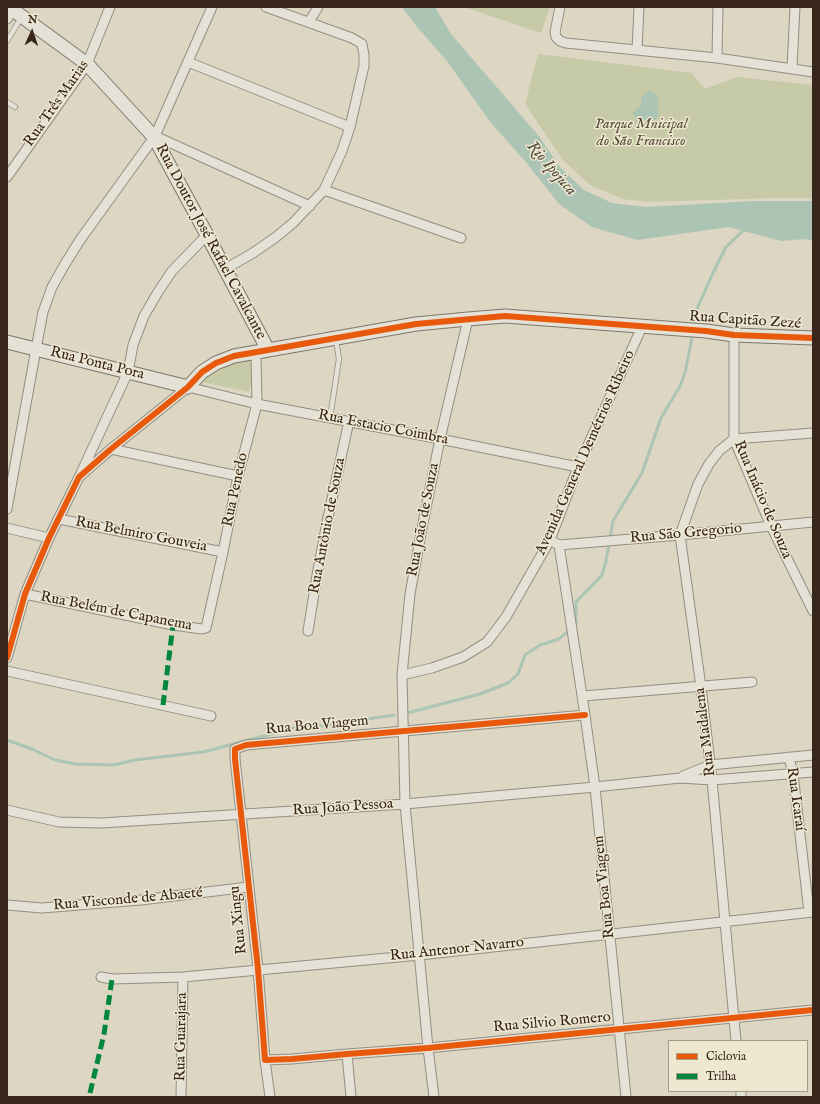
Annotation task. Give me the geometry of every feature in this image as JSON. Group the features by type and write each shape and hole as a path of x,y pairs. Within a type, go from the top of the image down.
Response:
{"street":[{"name":"Rua Três Marias","path":"7,177 87,64 110,7"},
{"path":"7,509 36,349 45,306 52,287 65,264 154,137 212,7"},
{"path":"226,269 253,254 276,237 293,223 324,190 342,151 350,127 364,66 362,44 352,38 266,7"},
{"path":"309,22 318,7"},
{"path":"560,7 555,32 556,37 560,41 566,43 717,58 813,72"},
{"path":"637,50 639,7"},
{"path":"717,58 718,7"},
{"path":"792,68 795,7"},
{"name":"Rua Doutor José Rafael Cavalcante","path":"13,12 87,64 154,137 226,269 262,351"},
{"path":"188,62 350,127"},
{"path":"154,137 310,206"},
{"path":"324,190 461,238"},
{"path":"7,658 25,594 49,538 128,372 133,345 144,316 172,271 207,235"},
{"name":"Rua Capitão Zezé","path":"188,387 202,372 234,356 416,324 505,316 676,330 706,331 734,335 813,338"},
{"name":"Rua João de Souza","path":"434,1097 404,804 402,675 410,594 440,439 468,319"},
{"name":"Avenida General Demétrios Ribeiro","path":"402,675 432,668 463,657 487,642 506,617 550,540 578,467 642,327"},
{"name":"Rua Inácio de Souza","path":"734,335 734,439 771,526 813,611"},
{"name":"Rua Ponta Pora","path":"7,342 188,387"},
{"name":"Rua Penedo","path":"206,628 238,476 257,404 262,351"},
{"path":"79,476 188,387"},
{"name":"Rua Estacio Coimbra","path":"188,387 257,404 578,467"},
{"name":"Rua Antônio de Souza","path":"308,631 325,529 349,421"},
{"path":"734,439 813,433"},
{"name":"Rua Madalena","path":"734,439 719,451 709,464 698,484 680,535 701,686 712,780 736,1040"},
{"path":"111,449 238,476"},
{"name":"Rua Belmiro Gouveia","path":"59,518 223,552"},
{"name":"Rua São Gregorio","path":"559,545 813,522"},
{"path":"7,528 49,538"},
{"path":"550,540 559,545"},
{"name":"Rua Boa Viagem","path":"559,545 595,787 626,1097"},
{"name":"Rua Belém de Capanema","path":"25,594 173,625 202,629 206,628"},
{"path":"7,671 211,716"},
{"path":"582,696 752,682"},
{"name":"Rua Boa Viagem","path":"235,749 246,745 585,715"},
{"name":"Rua Xingu","path":"235,749 248,887 258,970 265,1060 270,1097"},
{"name":"Rua João Pessoa","path":"680,778 710,765 813,755"},
{"name":"Rua Icaraí","path":"789,757 793,774 811,912"},
{"name":"Rua João Pessoa","path":"7,810 59,822 81,824 404,804 680,778 712,780 813,772"},
{"name":"Rua Visconde de Abaeté","path":"7,905 42,908 141,900 248,887"},
{"name":"Rua Antenor Navarro","path":"101,978 183,977 420,955 811,912"},
{"name":"Rua Guarajara","path":"181,1097 183,977"},
{"name":"Rua Silvio Romero","path":"265,1060 428,1048 813,1010"},
{"path":"347,1054 351,1097"}],"lane":[{"path":"7,41 13,12"},
{"path":"7,102 15,107"},
{"path":"330,418 339,359 336,339"}],"green space":[{"path":"464,7 550,7 541,33"},
{"name":"Parque Mnicipal do São Francisco","path":"538,54 691,73 705,89 737,77 813,85 813,198 648,202 623,199 590,185 563,160 525,104"},
{"path":"259,353 249,392 197,381 214,367"}],"water":[{"name":"Rio Ipojuca","path":"402,7 435,7 451,34 538,135 560,167 584,190 612,203 645,207 754,201 813,201 813,241 804,239 781,241 729,227 637,240 592,227 559,204 526,162 491,123 447,61 417,27"},
{"path":"649,91 653,92 659,98 657,104 659,113 655,120 646,124 636,120 633,112 639,107 641,98"}],"waterway":[{"path":"694,327 696,311 726,247 746,228"},
{"path":"407,713 480,694 508,683 518,674 525,655 540,645 559,639 576,624 576,602 602,575 613,521 642,473 661,418 680,386 685,373 693,332"},
{"path":"7,740 32,749 55,760 76,764 114,765 135,760 203,752 302,726 322,726 394,715"}],"marked path":[{"path":"163,705 173,625"},
{"path":"90,1093 104,1034 112,979"}],"cycle path":[{"path":"7,658 25,594 49,538 79,477 111,449 188,387 202,372 216,363 234,356 416,324 505,316 706,331 734,335 813,338"},
{"path":"585,715 246,745 235,749 258,969 265,1060 428,1048 813,1010"}]}
